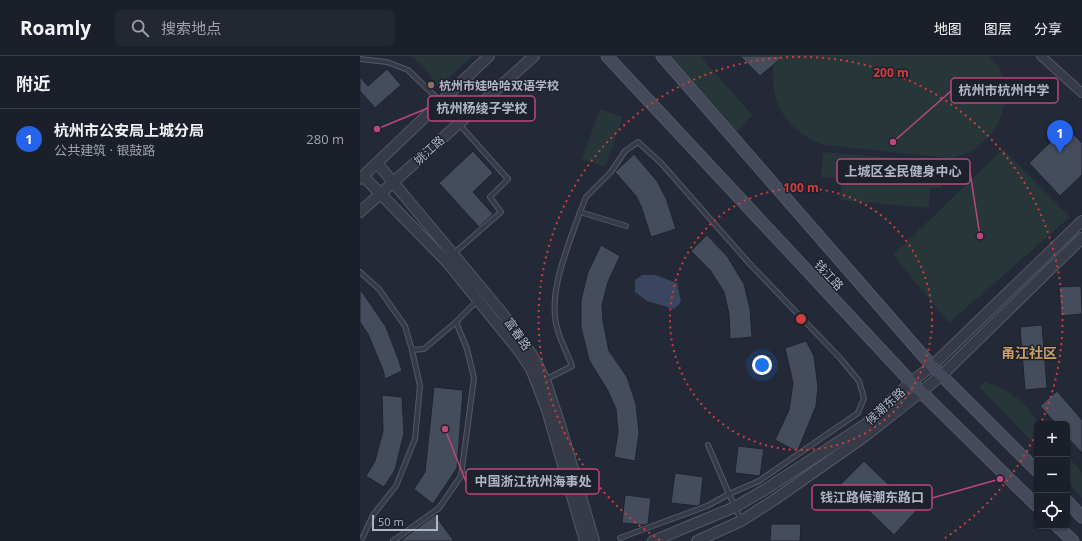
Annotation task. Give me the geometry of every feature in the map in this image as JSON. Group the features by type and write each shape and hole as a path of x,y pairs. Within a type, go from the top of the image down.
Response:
{"main road":[{"name":"钱江路","path":"607,56 911,382 1034,503"},
{"name":"钱江路","path":"662,56 932,366 1034,468"},
{"path":"1070,504 1082,517"},
{"path":"1060,529 1073,541"}],"street":[{"path":"362,177 489,56"},
{"name":"姚江路","path":"360,212 534,56"},
{"path":"1041,56 1082,93"},
{"name":"富春路","path":"377,163 453,254 531,369 547,410 585,541"},
{"name":"富春路","path":"362,177 447,262 503,314 532,355 545,380 561,428 594,541"},
{"name":"候潮东路","path":"652,541 735,507 766,489 866,424 911,382 932,366 1082,221"},
{"name":"候潮东路","path":"697,541 741,521 866,436 942,375 1082,238"}],"lane":[{"path":"360,59 386,62 408,70 441,102"},
{"path":"453,254 501,212 490,197 508,179 459,123"},
{"path":"545,380 572,366 558,331 554,299 563,258 580,212 586,197 611,172 625,151 638,142 661,163 749,263 840,358 859,381 864,398 858,413 759,481 729,494 707,506 620,538"},
{"path":"580,212 626,226"},
{"path":"360,272 380,289 405,326 420,386 415,439 396,486 373,515 361,541"},
{"path":"412,350 424,349 456,322 482,296"},
{"path":"393,541 439,508 461,476 474,378 467,350 456,322"},
{"path":"708,445 741,521"}],"shaded area":[{"path":"411,56 472,56 439,87 423,66"},
{"path":"663,56 700,56 752,115 735,134"},
{"path":"777,56 989,56 1000,68 1005,86 1005,104 999,122 988,138 971,152 956,157 948,158 824,145 814,141 795,128 782,112 774,92 774,68"},
{"path":"600,109 623,117 605,167 582,159"},
{"path":"1003,149 1070,217 949,323 893,255"},
{"path":"823,152 944,162 941,188 930,188 929,208 840,200 842,179 821,177"},
{"path":"984,382 1000,387 1017,398 1029,409 1037,421 1034,421 1034,444 979,387"},
{"path":"1070,459 1082,473 1082,498 1070,484"}],"water":[{"path":"642,275 655,275 677,283 681,302 674,309 647,301 635,292 635,280"}],"building":[{"path":"740,56 784,56 760,76"},
{"path":"387,69 401,85 375,108 360,91 360,77 368,86"},
{"path":"1066,127 1082,143 1082,175 1060,196 1029,163"},
{"path":"473,151 493,173 473,192 493,214 479,227 439,183"},
{"path":"634,154 657,181 666,198 676,229 651,237 641,206 636,196 615,172"},
{"path":"707,235 727,256 744,284 750,309 752,337 730,339 729,314 724,292 710,270 691,251"},
{"path":"601,245 620,256 608,282 602,305 603,321 609,351 627,377 636,404 639,433 635,461 614,457 618,432 616,409 608,391 589,360 581,327 581,300 588,272"},
{"path":"1081,286 1082,314 1061,316 1059,287"},
{"path":"360,289 386,327 402,371 385,379 383,370 368,334 360,322"},
{"path":"1042,325 1047,388 1025,390 1020,327"},
{"path":"806,341 814,356 818,387 816,406 798,450 796,451 775,440 789,410 793,383 785,348"},
{"path":"434,387 463,390 457,468 433,504 414,489 425,472"},
{"path":"1057,391 1082,420 1082,453 1070,440 1070,421 1053,421 1040,406"},
{"path":"382,395 402,397 404,433 395,470 384,487 366,476 375,461 383,431"},
{"path":"738,446 764,449 760,476 735,473"},
{"path":"864,461 916,511 894,535 841,484"},
{"path":"675,473 703,477 700,505 697,506 671,503"},
{"path":"625,495 651,498 648,524 622,523"},
{"path":"435,515 454,541 400,541"},
{"path":"771,524 801,524 800,541 770,541"}],"place":[{"name":"杭州市娃哈哈双语学校","path":"431,85"},
{"name":"杭州杨绫子学校","path":"377,129"},
{"name":"杭州市杭州中学","path":"893,142"},
{"name":"杭州市公安局上城分局","path":"1060,153"},
{"name":"上城区全民健身中心","path":"980,236"},
{"name":"中国浙江杭州海事处","path":"445,429"},
{"name":"钱江路候潮东路口","path":"1000,479"}],"district":[{"name":"甬江社区","path":"1029,352"}]}
